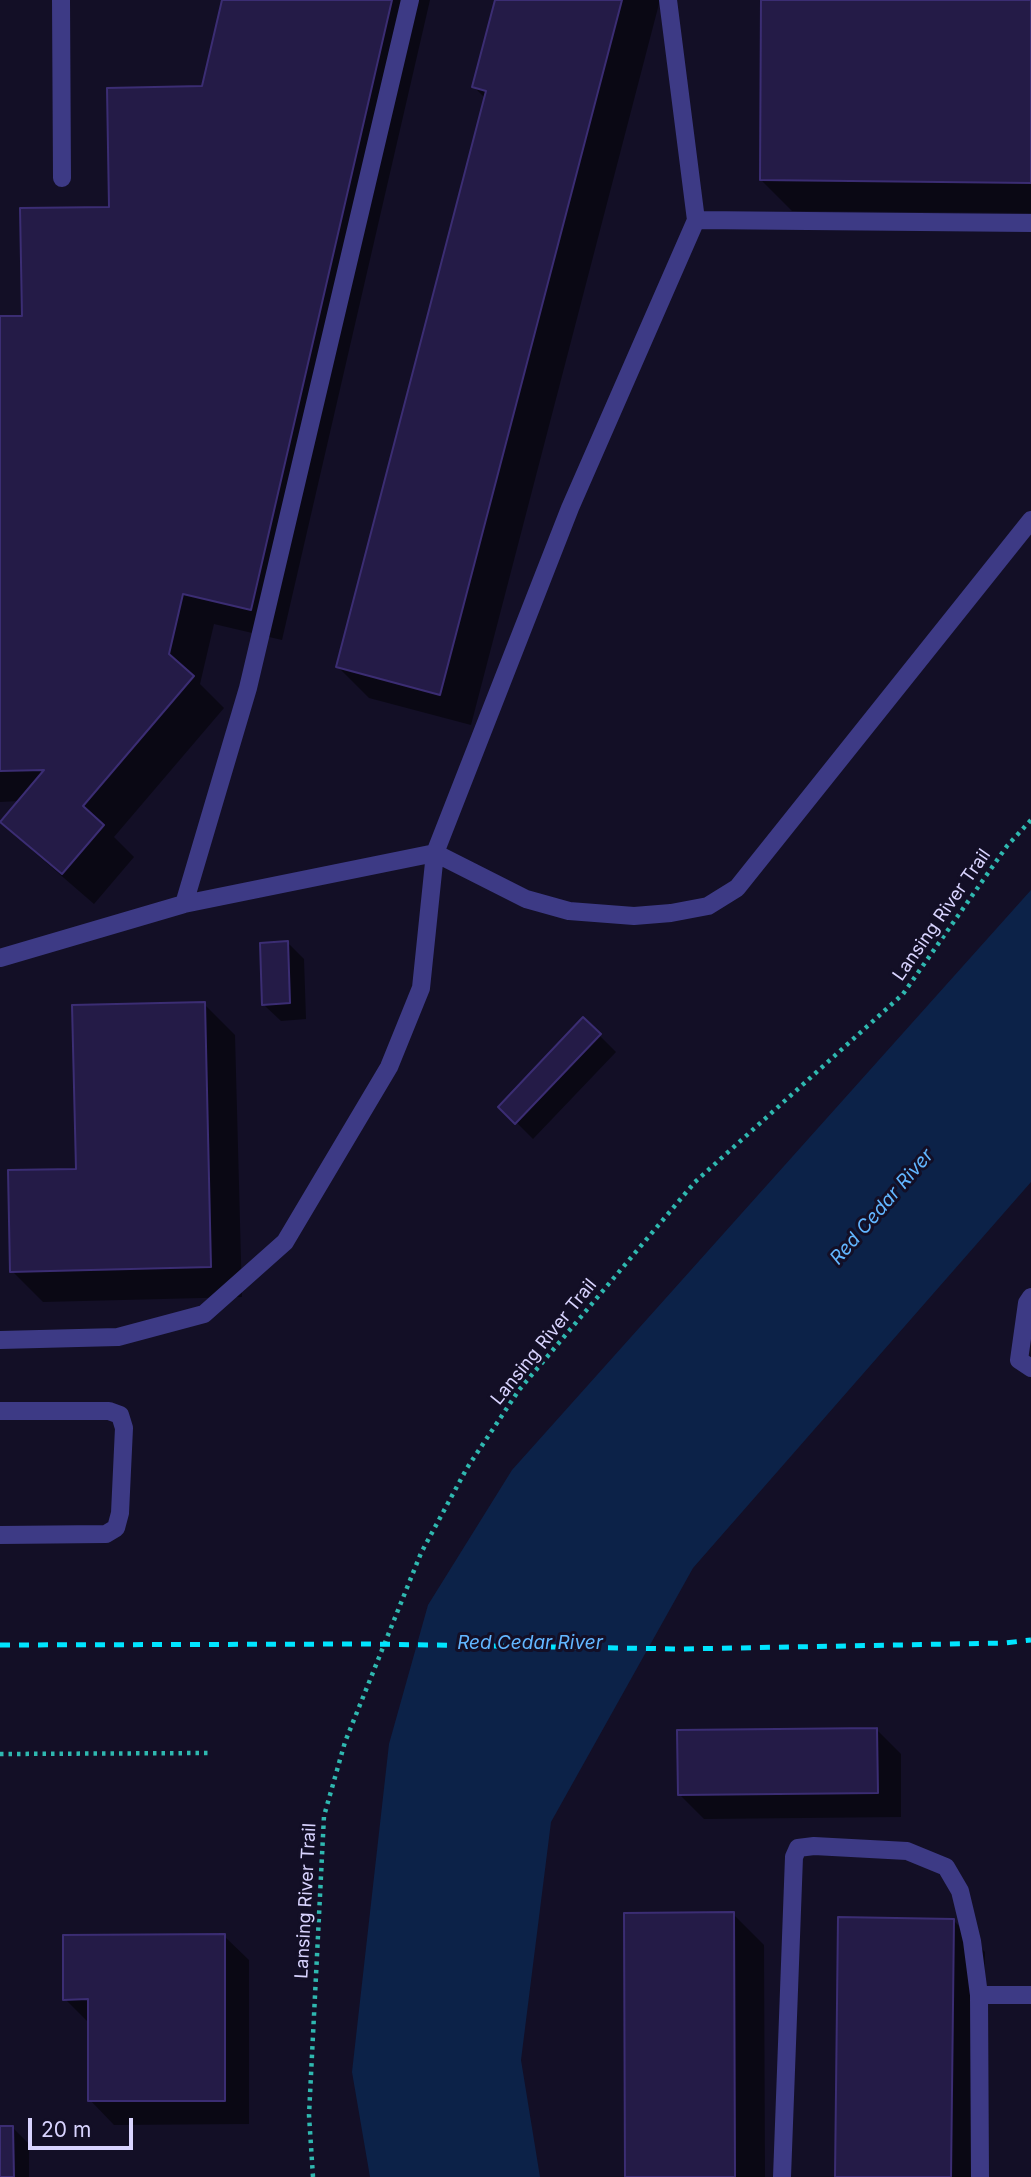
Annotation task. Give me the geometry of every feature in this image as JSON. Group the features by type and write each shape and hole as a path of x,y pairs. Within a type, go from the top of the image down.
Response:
{"lane":[{"path":"61,0 62,178"},
{"path":"184,904 248,688 410,0"},
{"path":"0,1340 118,1337 204,1314 285,1242 389,1066 421,988 435,853 570,508 696,220 668,0"},
{"path":"696,220 1031,223"},
{"path":"0,958 184,904 435,853 526,899 569,911 634,916 708,906 737,888 1031,520"},
{"path":"1031,1297 1027,1303 1019,1360 1031,1368"},
{"path":"0,1411 109,1411 120,1415 124,1428 120,1513 116,1528 106,1534 0,1535"},
{"path":"782,2177 794,1857 798,1848 814,1846 908,1851 946,1867 960,1891 972,1941 979,1995 980,2177"},
{"path":"979,1995 1031,1995"}],"path":[{"name":"Lansing River Trail","path":"313,2177 309,2115 324,1816 345,1742 421,1553 467,1468 519,1390 695,1182 903,995 1007,846 1031,820"},
{"path":"0,1754 212,1753"}],"water":[{"name":"Red Cedar River","path":"1031,890 1031,1182 693,1568 551,1822 521,2060 540,2177 370,2177 352,2072 389,1744 428,1605 512,1470"}],"building":[{"path":"222,0 392,0 251,610 183,594 169,654 194,676 83,806 104,825 62,874 0,822 44,770 0,771 0,316 22,316 20,208 109,207 107,88 202,86"},
{"path":"495,0 622,0 440,695 336,667 486,91 472,87"},
{"path":"761,0 1031,0 1031,183 760,180"},
{"path":"288,941 290,1003 262,1005 260,943"},
{"path":"205,1002 211,1267 10,1272 8,1170 76,1169 72,1005"},
{"path":"583,1017 601,1034 515,1124 498,1107"},
{"path":"877,1728 878,1793 678,1795 677,1730"},
{"path":"734,1912 735,2177 625,2177 624,1913"},
{"path":"838,1917 954,1919 951,2177 835,2177"},
{"path":"225,1934 225,2101 88,2101 88,1999 63,2000 63,1935"},
{"path":"0,2126 13,2126 14,2177 0,2177"}],"railway":[{"path":"0,1645 369,1644 681,1649 1005,1643 1031,1640"}]}
